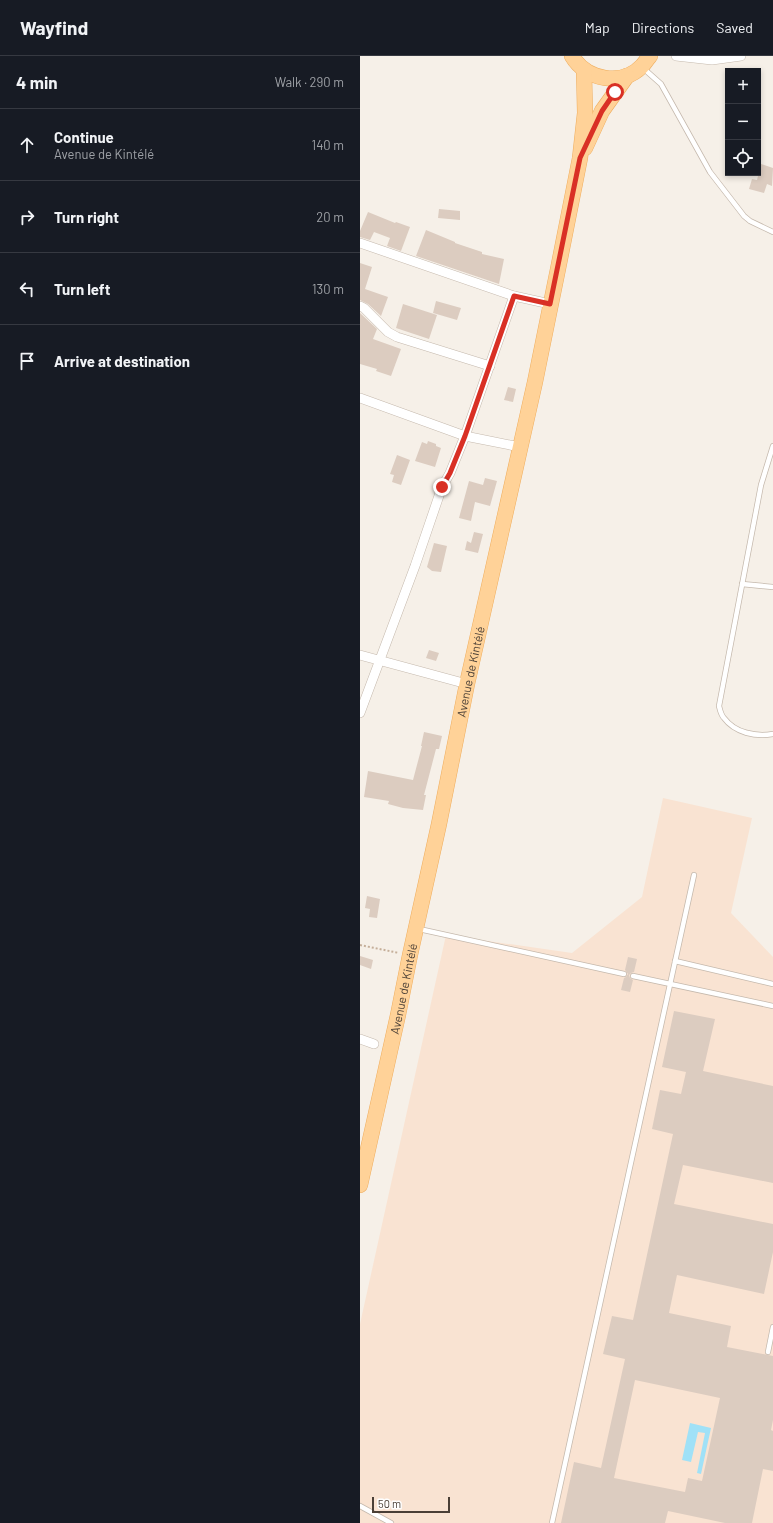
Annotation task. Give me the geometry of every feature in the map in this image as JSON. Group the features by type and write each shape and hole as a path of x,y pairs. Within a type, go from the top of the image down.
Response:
{"main road":[{"name":"Avenue de Kintélé","path":"572,56 584,70 598,77 613,79 628,76"},
{"name":"Avenue de Kintélé","path":"580,158 602,111 628,76 646,61"},
{"name":"Avenue de Kintélé","path":"360,1185 520,447 580,158 585,107 584,70"}],"street":[{"path":"676,56 712,60 741,56"},
{"path":"360,243 514,296 550,304"},
{"path":"360,713 415,566 442,487 450,473 465,436 514,296"},
{"path":"360,306 364,308 388,332 397,337 490,366"},
{"path":"360,398 465,436 520,447"},
{"path":"360,655 468,684"},
{"path":"360,1039 374,1044"}],"lane":[{"path":"646,61 661,84 710,172 744,216 750,221 773,232"},
{"path":"773,446 761,485 719,706 724,718 736,728 748,734 762,736 773,734"},
{"path":"742,584 773,587"},
{"path":"552,1523 694,875"},
{"path":"416,928 624,974"},
{"path":"675,961 773,984"},
{"path":"634,976 773,1006"},
{"path":"768,1352 773,1327"},
{"path":"360,1506 391,1523"}],"path":[{"path":"360,945 410,955"}],"shaded area":[{"path":"663,798 752,818 731,913 773,957 773,1523 360,1523 360,1324 446,935 572,953 642,897"}],"water":[{"path":"690,1423 711,1428 701,1474 697,1473 705,1433 698,1432 691,1462 682,1460"}],"building":[{"path":"761,164 773,168 772,186 767,184 764,193 749,189 752,179 757,180 758,176 761,176"},
{"path":"439,209 460,211 460,220 438,218"},
{"path":"368,212 395,223 396,222 410,227 401,251 387,246 390,238 374,232 370,240 360,237 360,231"},
{"path":"426,230 455,243 482,252 482,254 504,259 499,284 416,256"},
{"path":"360,263 372,267 365,289 388,297 381,316 368,304 360,300"},
{"path":"436,301 461,308 457,320 433,313"},
{"path":"403,304 437,315 429,339 396,328"},
{"path":"360,313 377,329 373,339 401,349 391,376 376,371 377,369 360,364"},
{"path":"508,387 516,389 513,402 504,400"},
{"path":"428,441 441,448 435,467 415,461 422,442 427,444"},
{"path":"397,455 410,460 401,485 392,482 394,475 390,474"},
{"path":"485,478 497,481 490,506 475,502 471,521 459,518 469,481 483,485"},
{"path":"474,532 483,534 478,553 465,550 467,541 471,543"},
{"path":"434,543 447,546 441,572 432,571 427,567"},
{"path":"429,650 439,653 436,661 426,658"},
{"path":"424,732 442,736 439,749 436,749 424,795 426,795 423,810 403,808 388,804 389,801 364,797 368,771 413,780"},
{"path":"367,896 380,899 377,918 369,917 370,909 365,908"},
{"path":"360,956 373,960 371,969 360,965"},
{"path":"628,957 637,959 634,972 629,975 633,980 630,992 621,990 624,978 628,974 625,970"},
{"path":"674,1011 715,1019 703,1071 773,1086 773,1183 683,1165 674,1204 773,1224 773,1252 764,1294 677,1275 669,1313 731,1326 727,1347 773,1356 773,1420 771,1430 773,1431 773,1471 763,1469 752,1523 725,1523 668,1511 665,1523 561,1523 574,1462 601,1468 625,1359 603,1354 612,1316 633,1320 673,1134 652,1129 660,1090 681,1094 686,1072 662,1067","holes":["635,1380 720,1398 702,1481 688,1478 685,1492 614,1478"]}],"route":[{"path":"442,487 450,473 465,436 514,296 550,304 580,158 602,111 615,92"}]}
